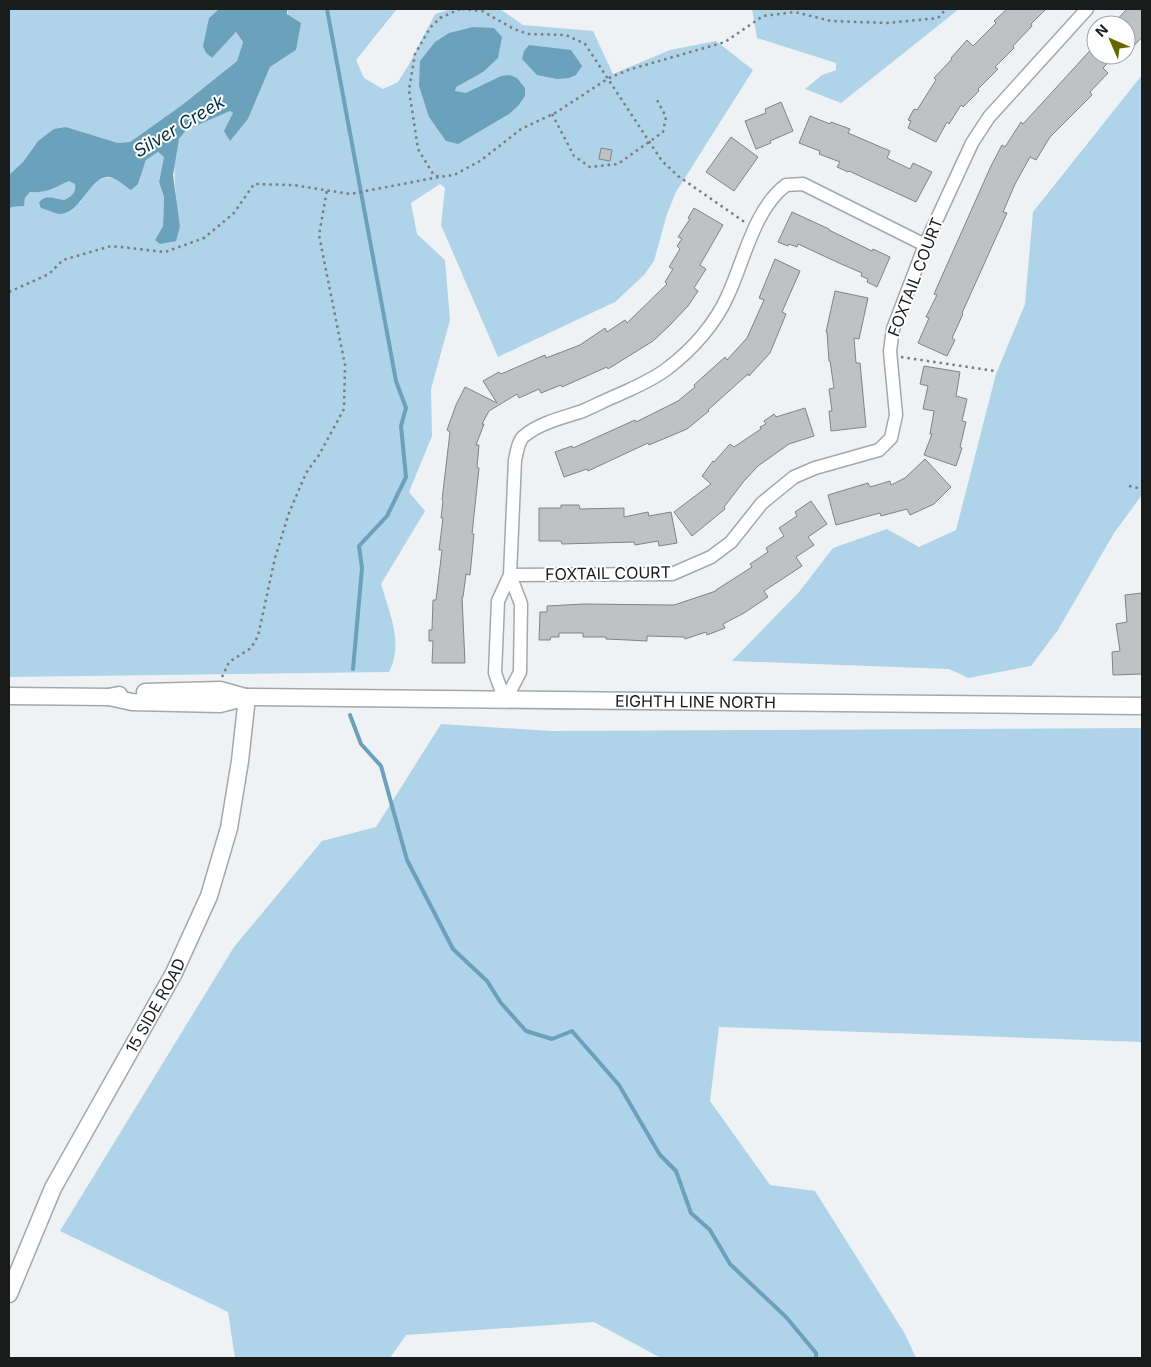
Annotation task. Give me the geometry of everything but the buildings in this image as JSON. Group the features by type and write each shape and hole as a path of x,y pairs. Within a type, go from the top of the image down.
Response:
{"street":[{"name":"FOXTAIL COURT","path":"510,575 672,574 711,557 731,542 762,503 794,477 815,468 879,450 891,438 896,415 890,355 893,329 925,245 972,143 980,129 1087,9"},
{"path":"505,701 520,672 521,604 510,575 514,460 522,439 539,426 584,410 650,380 668,368 700,337 728,297 755,229 778,191 786,185 804,184 925,245"},
{"path":"505,701 495,673 498,601 510,575"},
{"name":"EIGHTH LINE NORTH","path":"9,696 110,697 132,702 220,704 247,698 1142,706"},
{"name":"15 SIDE ROAD","path":"9,1294 53,1188 174,973 209,896 229,828 240,761 247,698"}],"path":[{"path":"439,177 433,174 418,149 410,90 415,54 430,28 440,18 461,9 482,11 514,29 528,34 566,34 585,44 662,161 678,176 755,229"},
{"path":"9,292 49,274 63,260 111,246 165,252 204,238 234,213 254,184 293,185 353,193 454,175 480,161 521,129 552,114 609,78 628,70 725,42 763,16 795,12 831,21 887,23 938,18 946,9"},
{"path":"552,114 574,156 590,167 618,164 663,132 666,117 658,100"},
{"path":"219,684 229,662 251,648 258,636 274,558 289,513 306,473 319,455 344,409 345,364 319,235 327,190"},
{"path":"890,355 995,371"},
{"path":"1129,486 1142,489"}],"shaded area":[{"path":"9,9 219,9 209,18 206,53 212,58 236,32 243,42 237,61 182,105 130,142 118,143 66,127 38,141 23,162 9,175"},
{"path":"287,9 397,9 356,60 364,78 383,89 398,82 435,14 451,9 500,9 523,25 593,31 613,74 670,50 716,41 753,70 676,192 667,214 654,261 644,275 615,302 498,357 441,225 445,188 440,184 411,203 417,234 445,260 450,320 431,389 432,436 409,492 425,511 381,584 394,628 395,639 393,661 389,672 9,677 9,209 24,206 25,198 30,192 46,191 69,180 75,184 75,187 73,194 69,197 64,200 50,197 43,198 80,203 93,186 104,178 138,184 146,160 158,152 164,157 159,182 164,197 163,226 155,240 180,226 174,175 177,147 181,137 192,126 230,111 233,112 230,140 248,119 270,67 296,50"},
{"path":"752,9 959,9 841,103 805,89 822,75 836,70 836,63 757,38"},
{"path":"1142,75 1142,495 1114,533 1058,630 1031,666 968,678 949,669 732,661 799,592 833,548 887,529 919,547 956,530 996,374 1025,304 1033,212"},
{"path":"441,724 551,731 1142,728 1142,1042 719,1027 710,1101 770,1185 815,1191 905,1334 916,1358 661,1358 594,1322 406,1335 390,1358 235,1358 228,1312 60,1231 234,947 322,841 376,827"}],"water":[{"name":"Silver Creek","path":"219,9 287,9 287,14 301,23 296,50 270,67 248,119 230,141 224,131 233,113 230,111 186,130 179,139 173,175 180,226 176,241 160,244 155,240 163,226 164,197 159,182 164,157 158,152 146,160 138,184 131,190 117,180 107,177 94,185 75,207 67,212 59,214 41,208 39,203 44,198 50,197 64,200 71,196 75,190 75,184 69,181 46,191 30,192 25,198 24,206 9,209 9,175 23,162 38,141 54,129 66,127 118,143 130,142 182,105 237,61 243,42 236,32 212,58 206,53 203,46 209,18"},
{"path":"473,27 494,28 502,37 498,58 483,72 456,87 455,91 466,93 501,76 510,75 517,78 525,88 525,96 509,114 458,144 446,141 429,117 419,86 420,61 435,42 449,33"},
{"path":"529,45 571,50 582,66 576,75 569,78 557,79 537,75 522,59 524,51"}],"waterway":[{"path":"327,9 396,381 406,408 401,426 406,477 387,516 359,546 362,568 353,669"},
{"path":"350,715 361,744 381,766 407,860 453,949 487,981 501,1003 526,1031 552,1039 572,1031 619,1085 660,1155 676,1171 691,1213 710,1230 730,1264 786,1317 816,1353 816,1358"}]}
